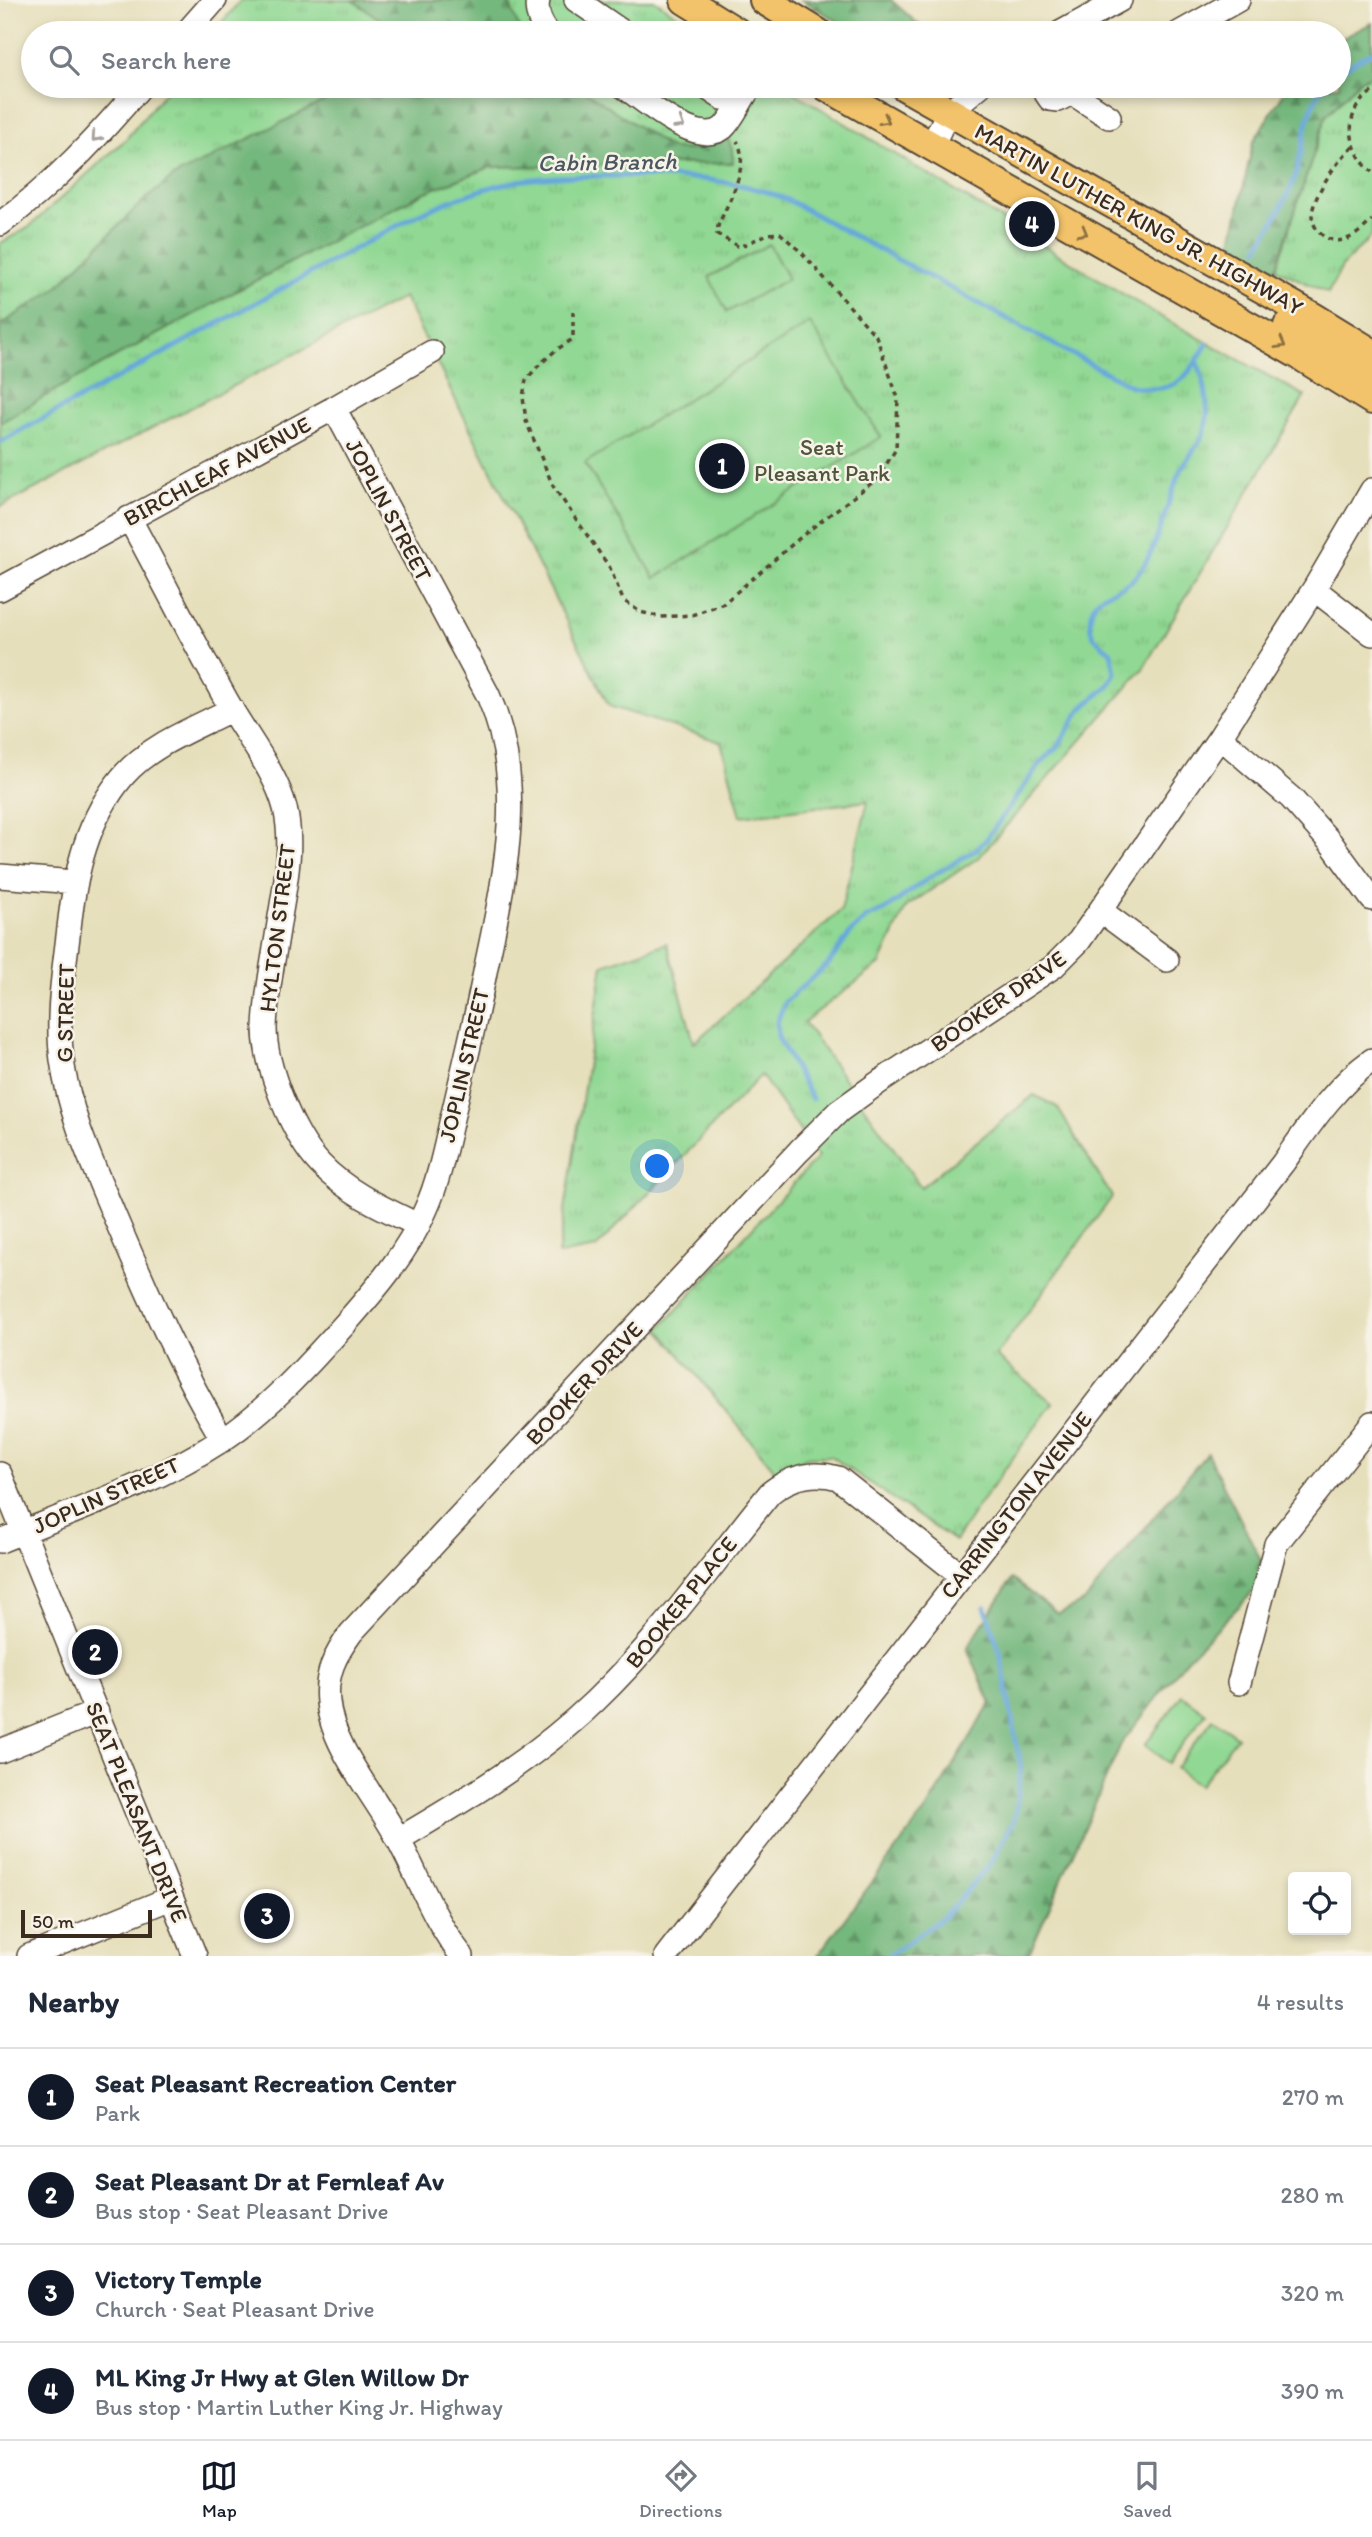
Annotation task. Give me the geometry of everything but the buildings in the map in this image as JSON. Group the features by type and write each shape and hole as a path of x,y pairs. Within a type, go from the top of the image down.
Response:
{"main road":[{"path":"685,0 719,21"},
{"path":"764,0 798,21"},
{"name":"MARTIN LUTHER KING JR. HIGHWAY","path":"847,98 1296,353 1372,400"},
{"name":"MARTIN LUTHER KING JR. HIGHWAY","path":"924,98 1314,317 1372,353"},
{"path":"1189,293 1212,292 1243,302 1372,376"}],"street":[{"path":"197,21 215,0"},
{"path":"538,0 536,7 540,21"},
{"path":"576,0 607,21"},
{"path":"1082,21 1120,0"},
{"path":"1200,21 1238,0"},
{"path":"0,224 35,198 94,141 131,98"},
{"path":"641,98 699,134 712,133 724,127 744,98"},
{"path":"932,146 948,112 965,98"},
{"path":"1088,98 1109,117"},
{"name":"BIRCHLEAF AVENUE","path":"0,589 432,352"},
{"name":"JOPLIN STREET","path":"0,1541 161,1473 223,1440 269,1403 332,1339 389,1270 418,1226 434,1188 476,1018 509,842 510,780 498,717 488,695 334,408"},
{"name":"BOOKER DRIVE","path":"462,1956 435,1914 398,1839 354,1767 335,1729 329,1708 327,1683 338,1651 351,1633 839,1111 1053,967 1079,941 1220,737 1314,589 1372,490"},
{"name":"HYLTON STREET","path":"129,518 280,793 288,832 287,868 265,1027 269,1058 278,1089 296,1126 320,1165 369,1200 418,1226"},
{"path":"1314,589 1372,634"},
{"name":"G STREET","path":"223,1440 164,1331 94,1167 69,1096 62,1057 60,1023 74,882 92,828 103,806 134,765 161,747 232,709"},
{"path":"1220,737 1291,798 1331,843 1372,899"},
{"path":"0,876 74,882"},
{"path":"1101,911 1167,960"},
{"name":"CARRINGTON AVENUE","path":"666,1956 1321,1110 1348,1078 1372,1060"},
{"path":"1239,1682 1276,1544 1372,1423"},
{"name":"SEAT PLEASANT DRIVE","path":"0,1474 195,1956"},
{"name":"BOOKER PLACE","path":"398,1839 499,1777 542,1746 593,1703 634,1661 770,1493 788,1480 817,1475 838,1478 962,1576"},
{"path":"0,1751 97,1712"},
{"path":"29,1956 172,1898"}],"path":[{"path":"1372,92 1357,105 1351,126 1353,147 1363,165 1372,173"},
{"path":"1353,147 1343,155 1324,183 1312,213 1313,221 1317,230 1326,238 1342,241 1359,234 1372,220"},
{"path":"573,311 573,339 538,366 526,380 523,397 526,421 553,486 610,568 623,600 640,612 661,617 692,615 724,603 808,531 877,479 896,449 898,398 876,336 802,253 780,233 768,234 739,247 717,234 742,162"}],"green space":[{"path":"241,0 654,0 686,21 223,21"},
{"path":"352,0 508,0 516,21 382,21"},
{"path":"802,0 891,0 915,21 838,21"},
{"path":"1372,23 1372,75 1360,80 1351,90 1351,34"},
{"path":"1372,75 1372,235 1343,265 1328,293 1276,269 1326,116 1343,98 1351,98 1351,90 1360,80"},
{"name":"Seat Pleasant Park","path":"160,98 804,98 1154,313 1305,396 1143,669 979,857 906,907 880,964 804,1022 921,1187 1034,1095 1057,1107 1112,1197 996,1356 1053,1403 955,1541 830,1456 807,1457 777,1473 659,1329 818,1157 761,1075 596,1248 558,1255 603,965 667,943 694,1043 841,910 868,801 741,816 721,742 609,706 404,297 0,507 0,243 28,228 126,139"},
{"path":"330,98 595,98 672,149 691,150 728,139 733,152 733,163 491,167 423,193 242,288 0,423 0,325 54,290 142,202 173,177"},
{"path":"1280,98 1343,98 1326,116 1276,269 1232,242 1253,142"},
{"path":"769,244 788,279 727,312 709,277"},
{"path":"810,323 881,437 655,578 585,463"},
{"path":"1207,1453 1269,1576 1186,1660 1121,1744 1028,1956 817,1956 926,1810 991,1703 967,1648 1012,1579 1058,1614 1084,1602"},
{"path":"1182,1695 1206,1713 1168,1763 1145,1745"},
{"path":"1213,1719 1237,1737 1199,1786 1176,1768"}],"waterway":[{"name":"Cabin Branch","path":"1351,64 1372,52"},
{"name":"Cabin Branch","path":"1258,248 1294,180 1308,119 1316,98"},
{"name":"Cabin Branch","path":"0,442 417,215 479,190 545,178 688,178 768,192 788,200 1131,386 1159,389 1178,382 1193,367 1207,344"},
{"path":"812,1099 778,1037 777,1022 785,1002 829,963 851,932 866,918 885,910 930,877 974,851 986,840 1041,762 1057,748 1081,709 1108,686 1115,673 1111,652 1092,632 1091,613 1097,600 1131,581 1148,559 1181,470 1203,435 1207,421 1207,403 1197,360"},
{"path":"888,1956 944,1917 991,1863 1015,1818 1021,1768 1000,1652 985,1607"}],"place":[{"name":"ML King Jr Hwy at Glen Willow Dr","path":"1032,224"},
{"name":"Seat Pleasant Recreation Center","path":"722,466"},
{"name":"Seat Pleasant Dr at Fernleaf Av","path":"95,1652"},
{"name":"Victory Temple","path":"267,1916"}]}
